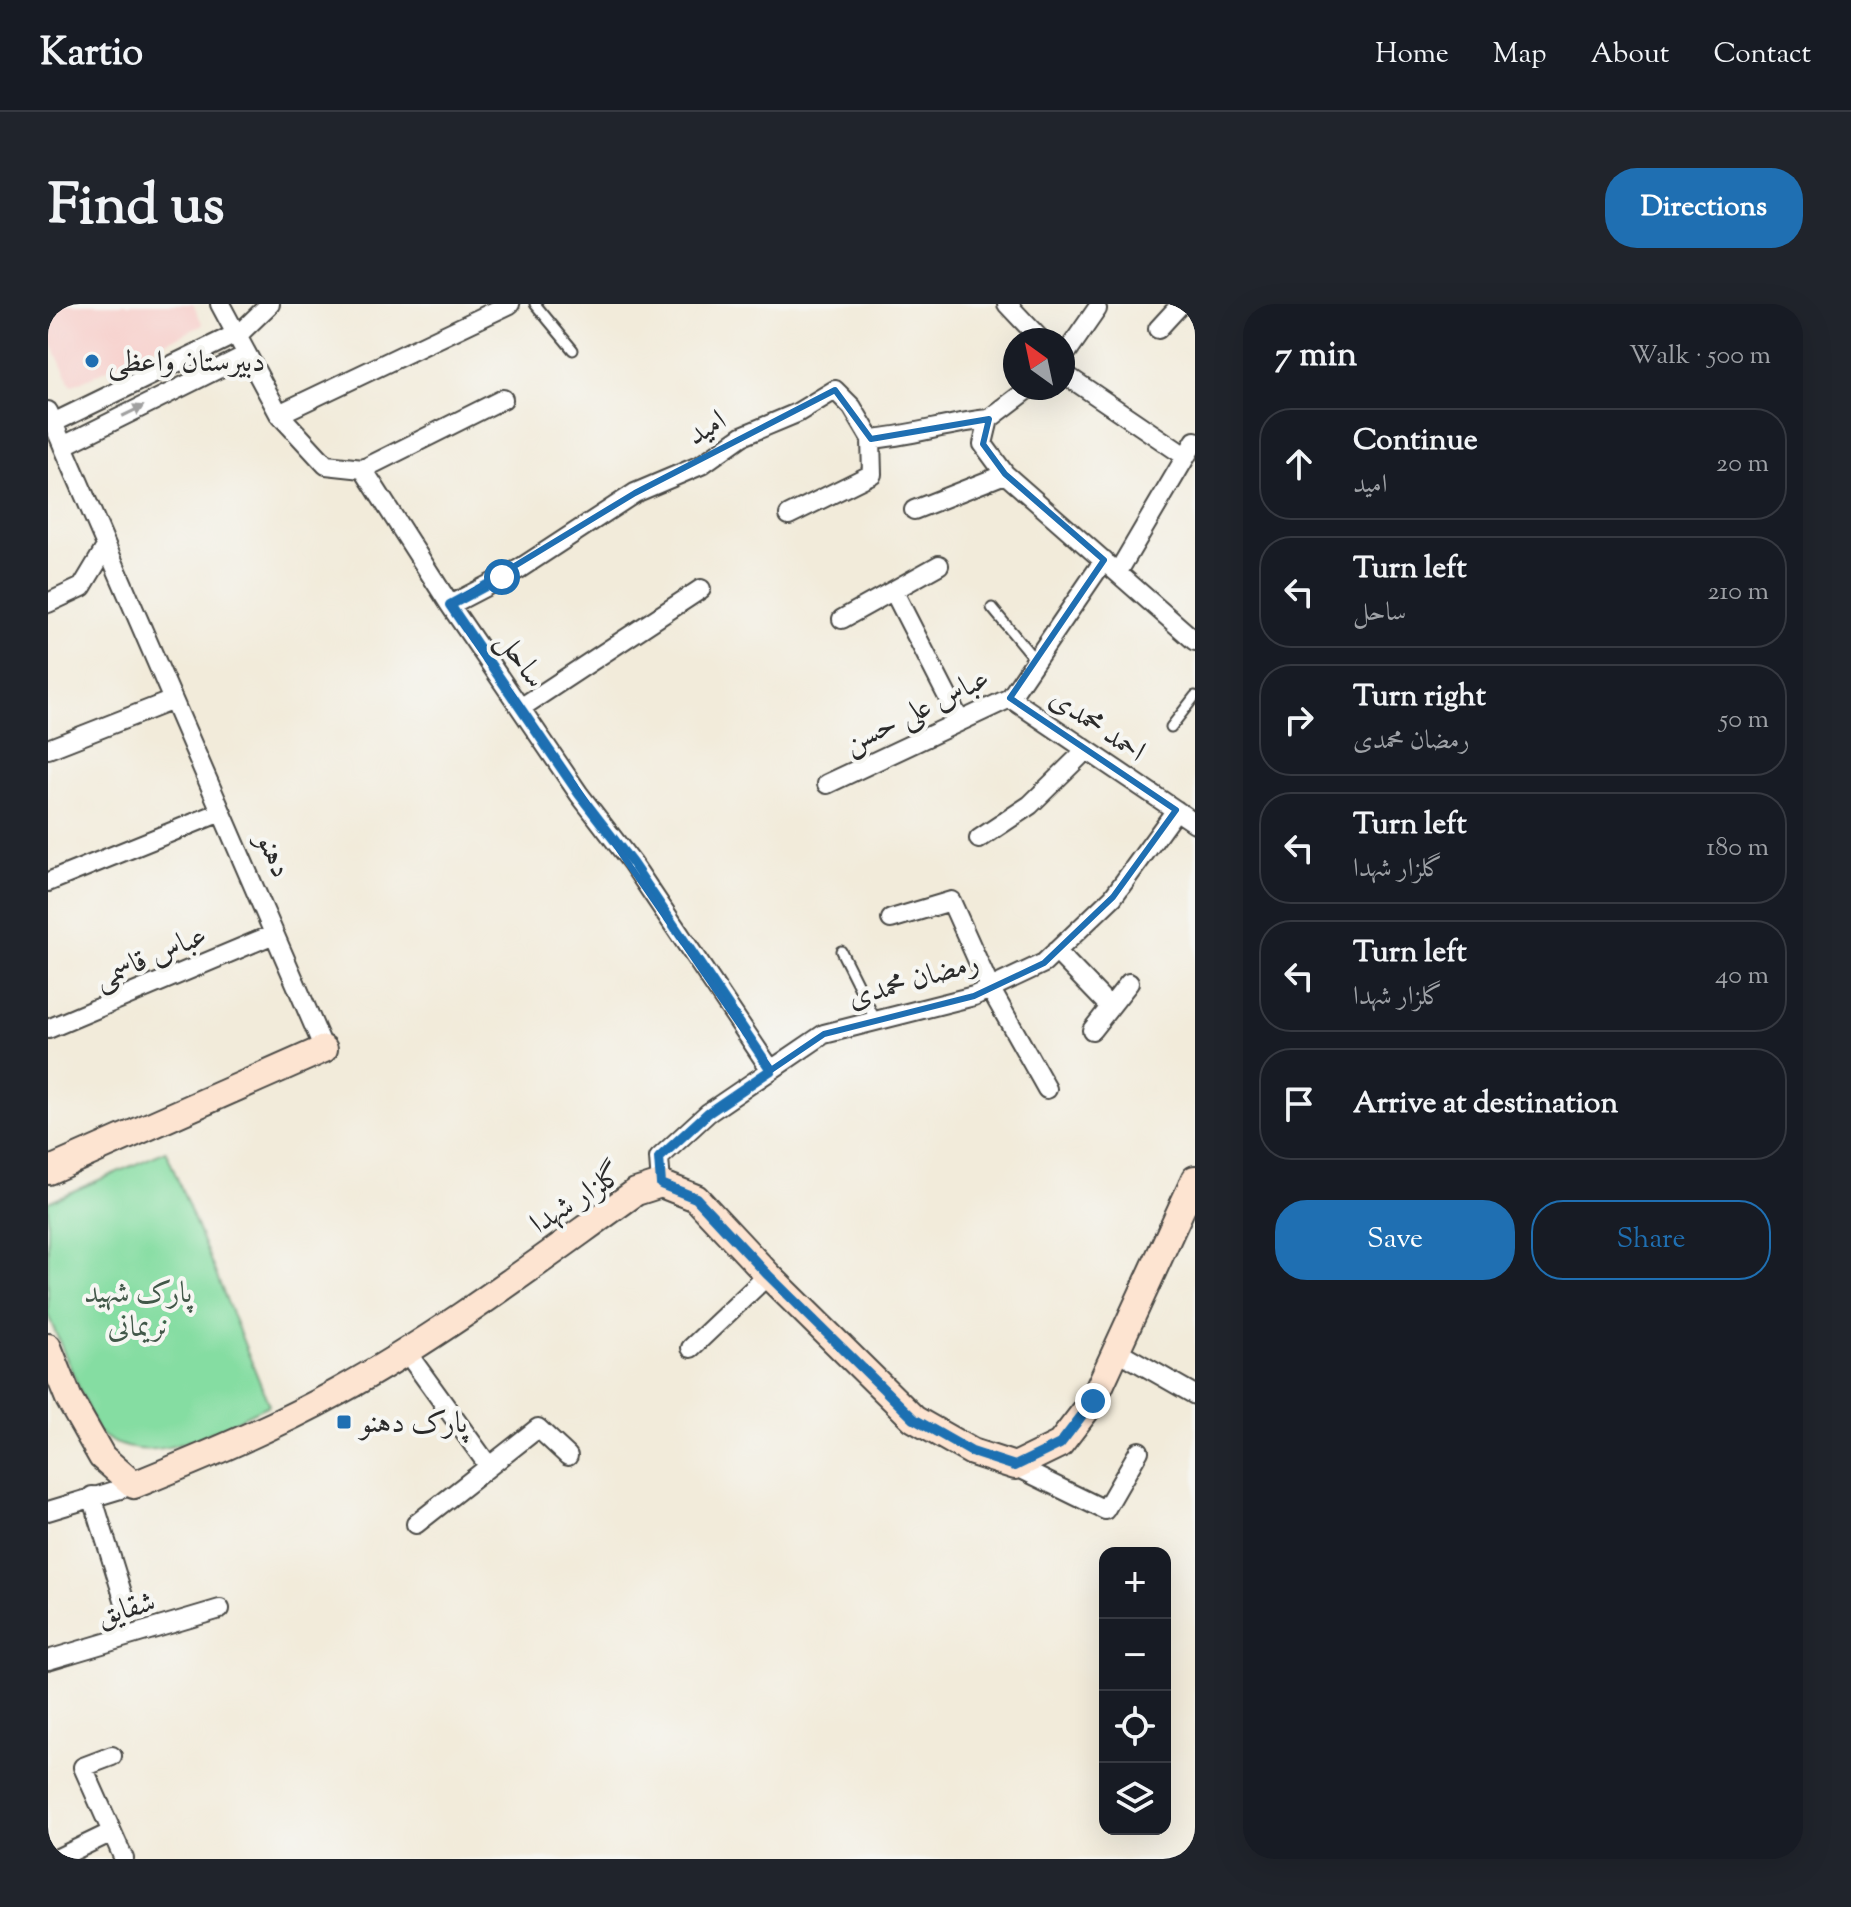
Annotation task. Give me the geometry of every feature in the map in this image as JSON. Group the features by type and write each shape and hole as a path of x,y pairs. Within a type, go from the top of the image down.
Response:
{"street":[{"path":"220,304 279,414 326,465 363,469 503,399"},
{"path":"50,417 236,335 270,304"},
{"path":"279,414 510,304"},
{"path":"1007,304 1030,328"},
{"path":"1158,329 1181,304"},
{"path":"1075,341 1097,309"},
{"path":"63,446 246,355"},
{"path":"1075,380 1190,448"},
{"name":"امید","path":"450,605 519,569 635,493 701,465 742,436 797,413 835,390 852,407 871,439"},
{"path":"789,515 872,474 871,439 908,436 947,424 989,419 1014,400"},
{"name":"دهنو","path":"48,1171 324,1049 50,417"},
{"path":"989,419 983,444 1005,474 1195,641"},
{"name":"عباس علی حسن","path":"827,784 1010,698 1035,660 1111,566 1190,448"},
{"name":"ساحل","path":"363,469 450,605 579,794 632,863 771,1070"},
{"path":"914,510 1005,474"},
{"path":"48,603 82,587 106,547"},
{"path":"842,619 939,565"},
{"path":"522,707 701,589"},
{"path":"894,592 960,721"},
{"name":"احمد محمدی","path":"1010,698 1195,823"},
{"path":"48,749 173,700"},
{"path":"979,839 1030,805 1086,750"},
{"name":"رمضان محمدی","path":"661,1184 659,1158 708,1113 824,1034 974,996 1044,963 1113,897 1176,810"},
{"path":"48,882 221,812"},
{"path":"891,919 951,901 990,988 1047,1089"},
{"name":"عباس قاسمی","path":"48,1029 274,934"},
{"path":"1056,951 1110,1007"},
{"path":"1092,1030 1129,983"},
{"path":"1015,1466 1060,1444 1093,1401 1195,1179"},
{"name":"گلزار شهدا","path":"134,1485 227,1446 339,1392 636,1192 661,1184 696,1198 768,1275 914,1419 972,1452 1015,1466"},
{"path":"691,1348 768,1275"},
{"path":"48,1347 69,1399 102,1457 134,1485"},
{"path":"405,1350 488,1465"},
{"path":"1116,1350 1195,1395"},
{"path":"416,1524 538,1428 568,1456"},
{"path":"1015,1466 1105,1510 1139,1451"},
{"path":"48,1511 134,1485"},
{"path":"92,1496 127,1609"},
{"name":"شقایق","path":"48,1660 220,1609"},
{"path":"112,1756 83,1767 124,1859"},
{"path":"56,1859 112,1832"}],"lane":[{"path":"535,304 573,350"},
{"path":"992,608 1035,660"},
{"path":"1171,727 1195,696"},
{"path":"841,951 875,1019"}],"highlighted area":[{"path":"835,390 871,439 989,419 983,444 1005,474 1104,560 1010,698 1176,810 1113,897 1044,963 974,996 824,1034 771,1070 450,605 635,493"}],"shaded area":[{"name":"دبیرستان واعظی","path":"48,304 193,304 203,325 71,386 48,336"}],"green space":[{"name":"پارک شهید نریمانی","path":"166,1151 269,1405 182,1444 160,1449 138,1449 117,1444 97,1431 48,1315 48,1202"}],"place":[{"name":"دبیرستان واعظی","path":"92,361"},
{"name":"پارک دهنو","path":"344,1422"}],"route":[{"path":"502,577 450,605 579,794 632,863 771,1070 708,1113 659,1158 661,1184 696,1198 768,1275 914,1419 972,1452 1015,1466 1060,1444 1093,1401"}]}
